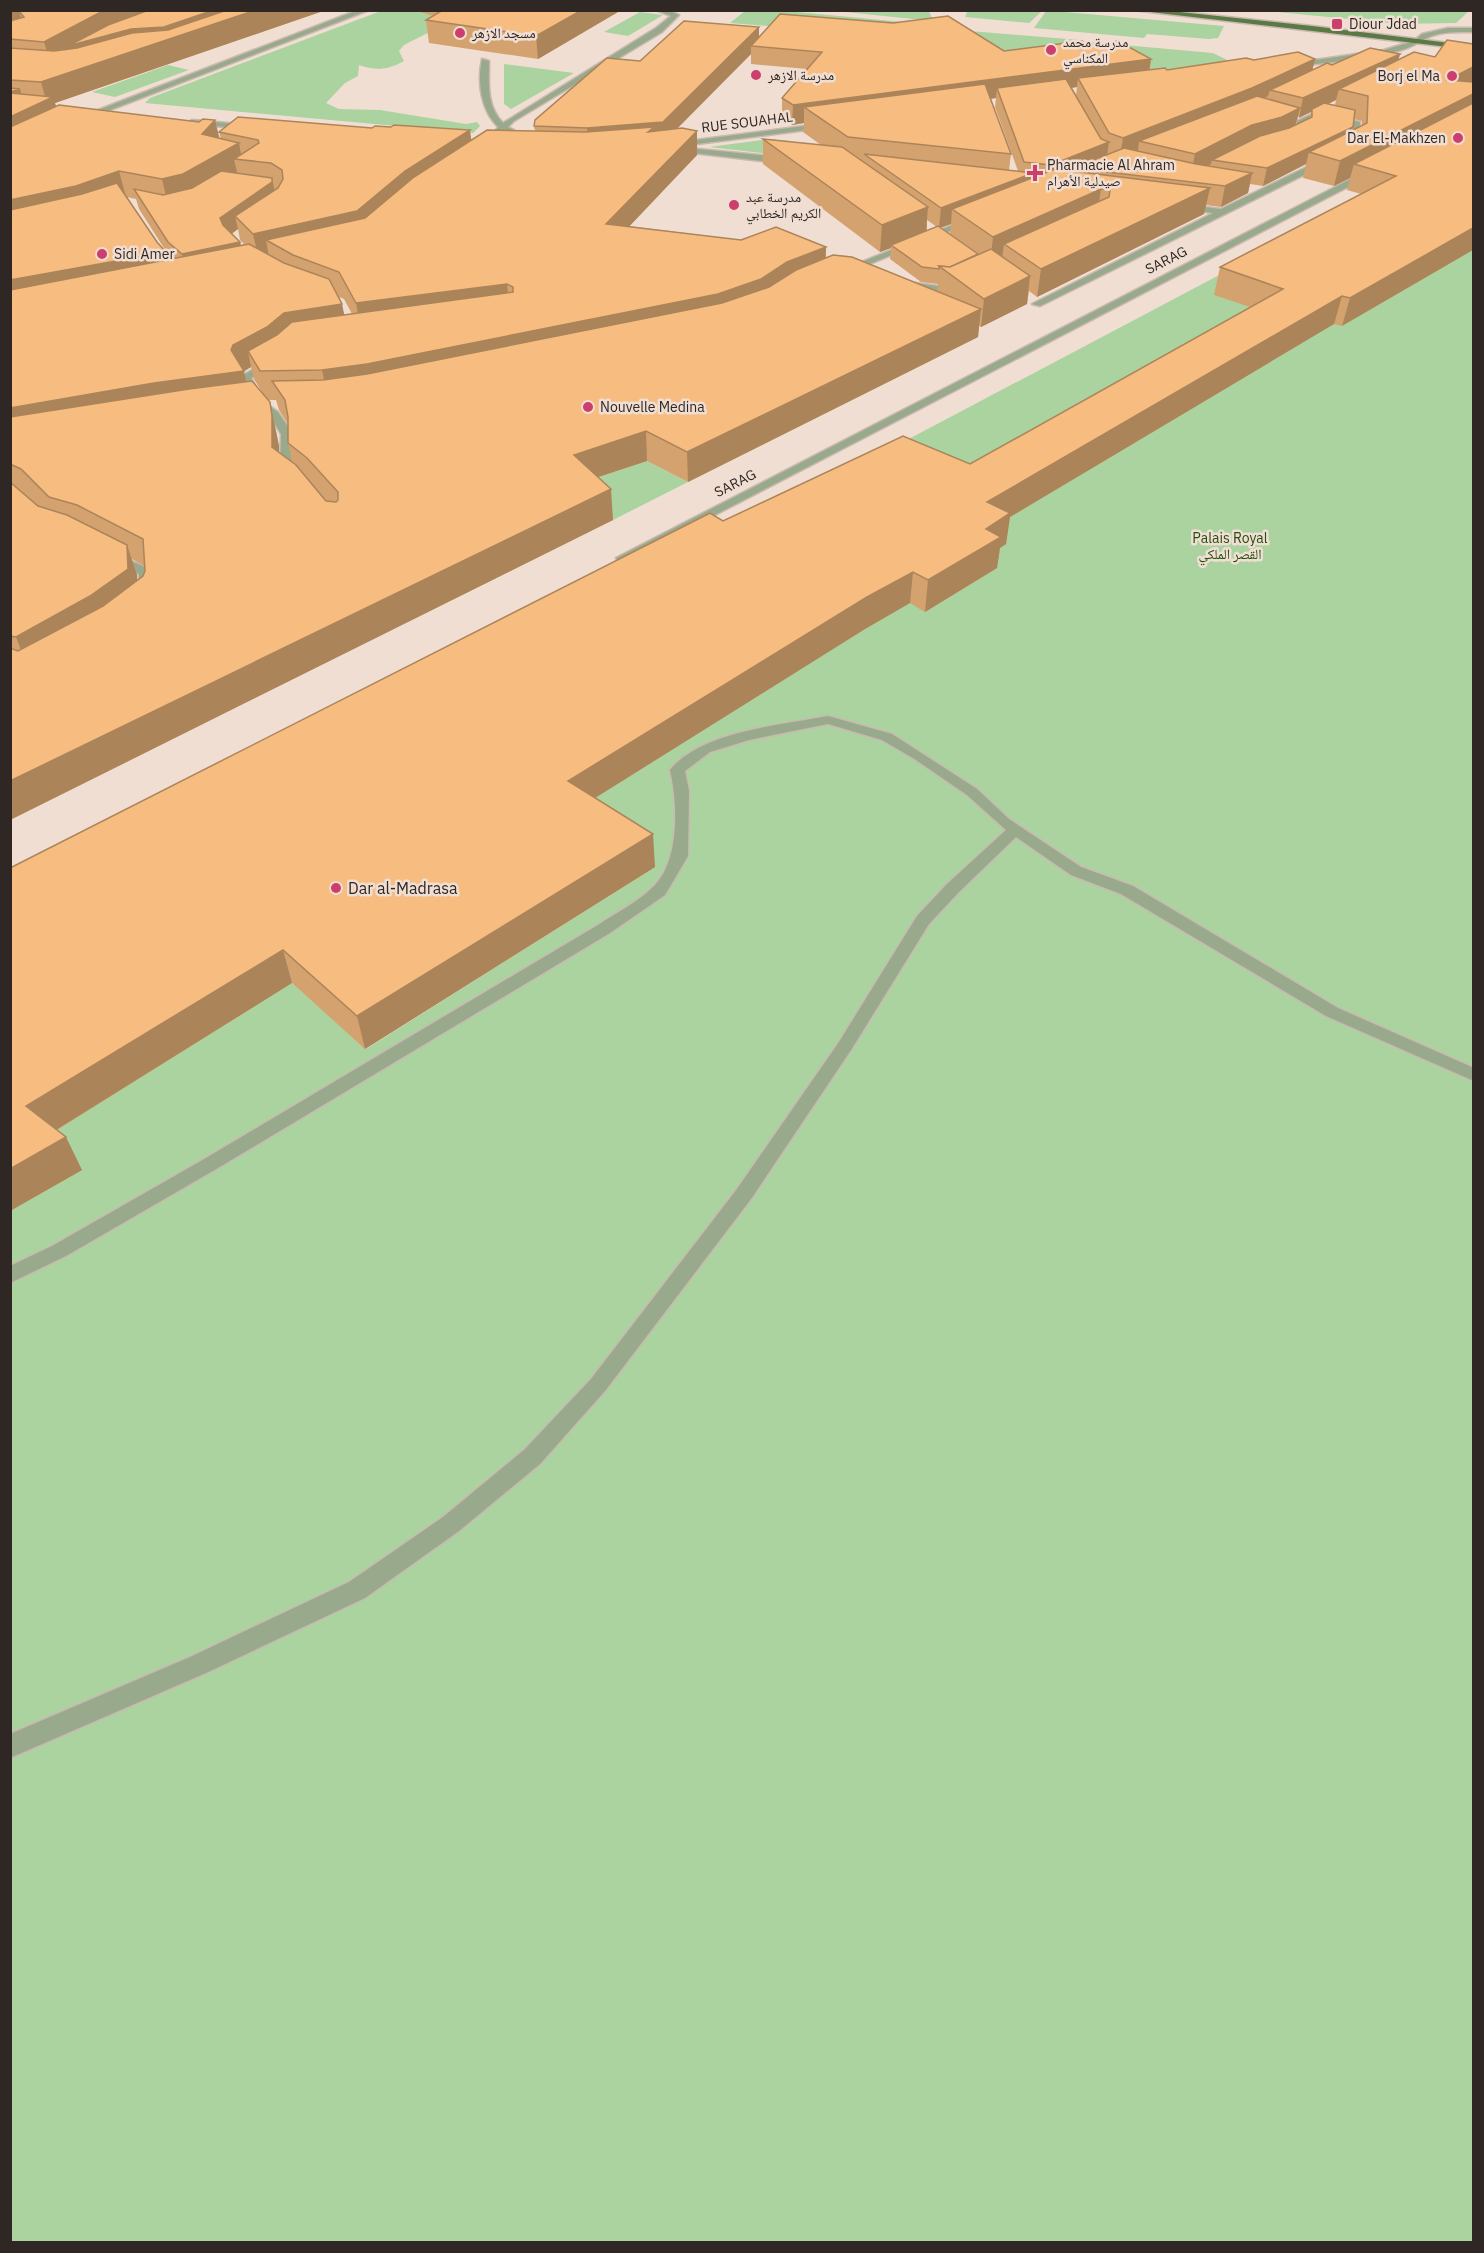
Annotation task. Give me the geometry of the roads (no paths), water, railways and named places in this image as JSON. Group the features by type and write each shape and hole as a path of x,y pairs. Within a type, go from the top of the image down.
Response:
{"main road":[{"path":"1136,10 1473,42"},
{"path":"1209,10 1473,48"}],"street":[{"path":"69,123 89,113 366,10"},
{"path":"475,159 496,147 502,128 511,119 659,30 676,15 659,10"},
{"path":"1282,66 1362,57 1448,30 1473,30"},
{"path":"1335,72 1362,57 1388,63"},
{"path":"485,61 487,106 494,122 521,136"},
{"path":"1299,123 1340,104"},
{"path":"67,111 113,115"},
{"path":"1319,114 1357,124 1355,146 1345,151"},
{"path":"1281,141 1304,130 1299,123 1290,120"},
{"path":"181,121 259,128"},
{"name":"RUE SOUAHAL","path":"796,162 669,147 836,124"},
{"path":"239,134 247,127"},
{"path":"790,130 799,136"},
{"path":"480,146 496,147"},
{"path":"1027,297 1041,307 1222,212 1335,156"},
{"name":"SARAG","path":"612,563 1380,167"},
{"path":"1244,188 1264,191"},
{"path":"1176,205 1222,212"},
{"path":"853,279 829,277 942,237 978,218"},
{"path":"928,227 942,237"},
{"path":"889,283 946,290 970,279"},
{"path":"286,352 278,359 245,377 256,406 274,414 287,434 286,475 300,485"},
{"path":"256,406 284,405"},
{"path":"103,551 145,572 146,602 138,608"},
{"path":"10,1275 59,1251 604,929 659,891 680,856 682,791 677,770 705,750 746,736 828,720 886,737 913,752 972,792 1015,830 1076,871 1127,890 1332,1012 1473,1075"},
{"path":"10,1746 208,1660 357,1590 451,1524 532,1457 598,1385 744,1194 845,1046 923,920 953,888 1015,830"}],"place":[{"name":"Diour Jdad","path":"1337,24"},
{"name":"مسجد الازهر","path":"460,33"},
{"name":"مدرسة محمد المكناسي","path":"1051,50"},
{"name":"مدرسة الازهر","path":"756,75"},
{"name":"Borj el Ma","path":"1452,76"},
{"name":"Dar El-Makhzen","path":"1458,138"},
{"name":"Pharmacie Al Ahram صيدلية الأهرام","path":"1035,173"},
{"name":"مدرسة عبد الكريم الخطابي","path":"734,205"},
{"name":"Sidi Amer","path":"102,254"},
{"name":"Nouvelle Medina","path":"588,407"},
{"name":"Dar al-Madrasa","path":"336,888"}],"park label":[{"name":"Palais Royal القصر الملكي","path":"1230,546"}]}
